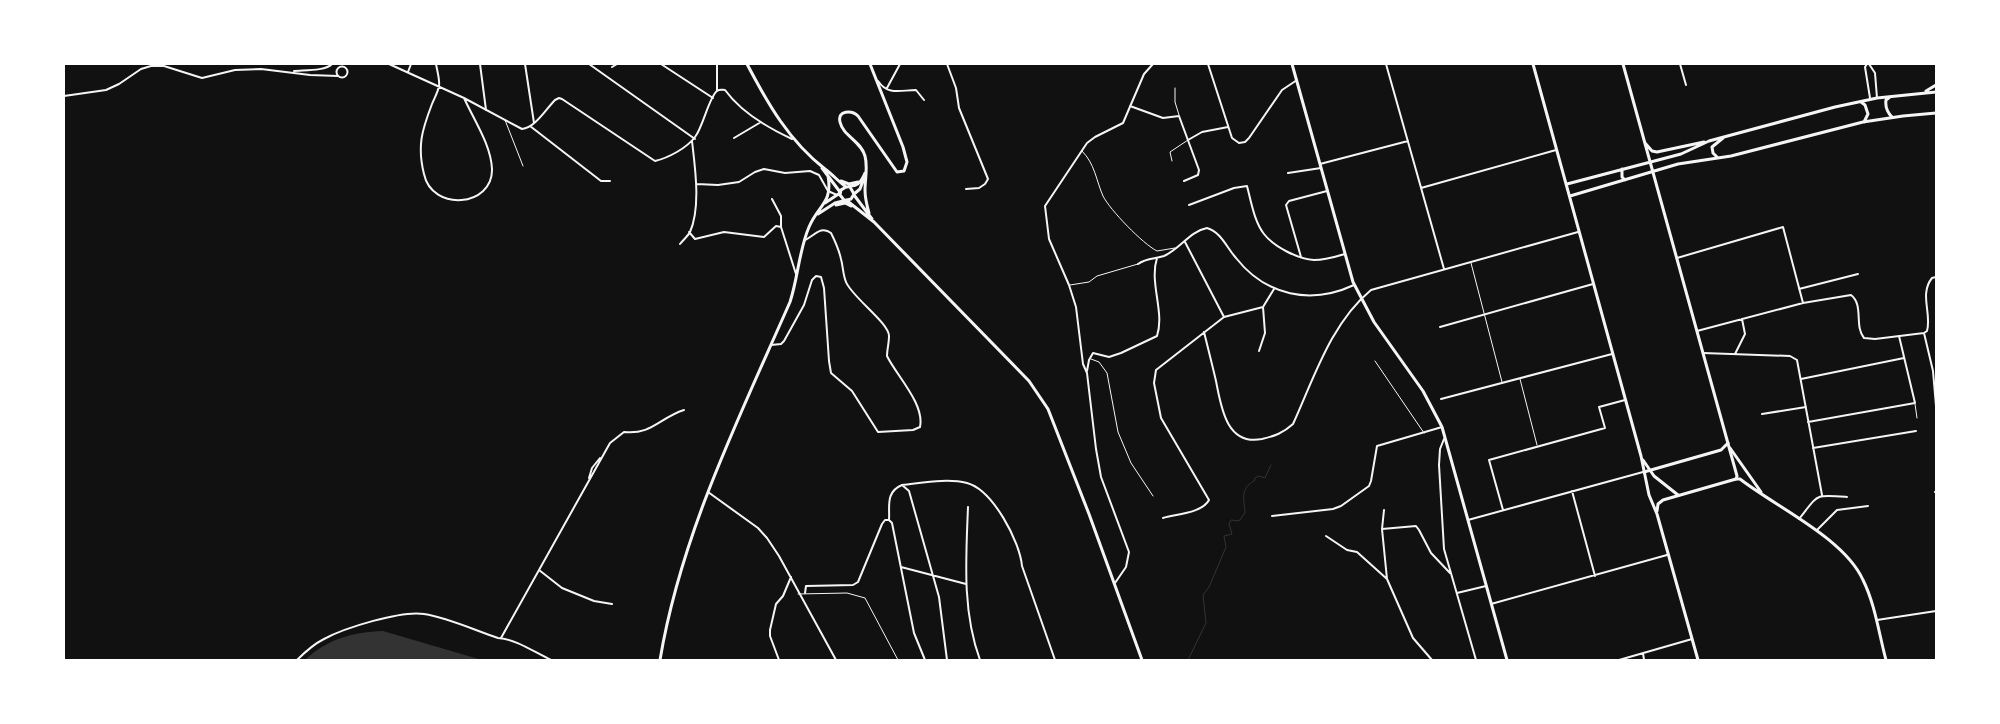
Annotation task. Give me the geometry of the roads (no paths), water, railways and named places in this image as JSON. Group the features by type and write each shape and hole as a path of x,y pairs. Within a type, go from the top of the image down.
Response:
{"main road":[{"path":"747,64 770,108 792,139 830,175 848,187 874,222 1029,381 1042,398 1085,505 1142,660"},
{"path":"869,215 865,190 866,158 862,148 840,124 839,119 847,112 855,113 897,172 904,171 907,162 903,147 870,64"},
{"path":"1292,64 1354,285 1382,334 1424,391 1442,427 1507,660"},
{"path":"1533,64 1641,456 1643,472 1669,555 1698,660"},
{"path":"1623,64 1737,474 1736,479"},
{"path":"1924,92 1936,85"},
{"path":"1644,142 1652,151 1657,152 1709,141 1877,98 1936,92"},
{"path":"1890,96 1886,100 1886,106 1887,111 1892,117"},
{"path":"1860,102 1865,105 1868,114 1863,122"},
{"path":"1570,196 1686,163 1718,158 1863,122 1936,113"},
{"path":"1718,158 1714,154 1712,147 1725,137"},
{"path":"1567,184 1690,151 1709,141"},
{"path":"1622,169 1622,177 1625,180"},
{"path":"660,660 672,608 699,516 790,302 808,228 816,216 839,193 848,187 856,186 866,170"},
{"path":"826,205 851,199 862,185 866,170"},
{"path":"830,175 849,184 861,180"},
{"path":"826,205 830,192 830,175"},
{"path":"830,175 839,193 845,200 869,215"},
{"path":"826,205 845,203 869,215"},
{"path":"1727,442 1761,493"},
{"path":"1643,472 1721,450 1727,442"},
{"path":"1641,456 1649,471 1679,496"},
{"path":"1657,514 1660,502 1740,478 1816,531 1842,552 1860,575 1870,598 1886,660"}],"street":[{"path":"292,72 313,68 324,69 332,64"},
{"path":"336,64 338,76"},
{"path":"389,64 464,98 522,129 534,123 559,98 655,160 676,152 694,139 717,91 717,64"},
{"path":"408,72 411,64"},
{"path":"436,64 439,86 422,128 420,150 424,178 436,194 446,199 461,200 478,195 488,186 492,175 490,154 464,98"},
{"path":"480,64 486,110"},
{"path":"525,64 534,123"},
{"path":"589,64 694,139"},
{"path":"612,66 617,64"},
{"path":"661,64 712,98"},
{"path":"886,89 900,64"},
{"path":"947,64 956,88 959,108 988,179 979,188 966,190"},
{"path":"1087,373 1083,364 1076,307 1069,285 1049,239 1045,206 1087,144 1095,137 1123,123 1144,74 1153,64"},
{"path":"1208,64 1228,127 1235,142 1239,143 1245,142 1284,87 1297,80"},
{"path":"1386,64 1444,270"},
{"path":"1680,64 1686,85"},
{"path":"1870,100 1865,67 1868,64 1875,73 1877,98"},
{"path":"64,96 106,90 119,84 141,69 151,66 164,66 202,78 235,70 261,69 343,78 347,73 345,68 338,68"},
{"path":"872,70 880,84 886,89 893,92 916,90 924,100"},
{"path":"717,91 725,90 732,99 761,122 774,131 792,139"},
{"path":"1130,106 1163,118 1179,116 1199,170 1198,175 1184,181"},
{"path":"734,138 761,122"},
{"path":"530,126 601,181 610,181"},
{"path":"1188,140 1202,132 1228,127"},
{"path":"680,244 690,232 697,184 692,141"},
{"path":"1288,173 1321,166 1408,141"},
{"path":"1421,188 1557,150"},
{"path":"697,184 718,185 739,182 764,169 785,173 810,171 819,175 830,192 839,193"},
{"path":"1189,205 1234,188 1247,186 1258,222 1264,234 1279,247 1312,260 1326,259 1345,254"},
{"path":"1301,257 1286,205 1287,203 1328,191"},
{"path":"772,199 781,216 782,226 797,278"},
{"path":"690,232 691,236 696,239 724,232 734,232 760,238 767,236 776,226 782,226"},
{"path":"1676,258 1783,227 1803,303"},
{"path":"1138,264 1156,258 1178,247 1201,229 1211,229 1218,234 1251,274 1274,289 1308,296 1337,292 1354,285"},
{"path":"771,345 781,344 784,341 804,305 812,280 816,276 821,277 824,288 829,361 832,373 852,391 878,432 913,430 920,427 921,422 918,411 907,386 887,356 890,336 888,328 876,318 866,304 858,299 846,282 832,233 824,230 805,240"},
{"path":"1204,332 1227,422 1236,433 1250,440 1280,434 1292,424 1332,338 1346,317 1371,290 1578,232"},
{"path":"1185,242 1224,317"},
{"path":"1114,585 1126,567 1128,552 1101,476 1087,373 1091,354 1109,356 1121,353 1157,336 1159,325 1154,278 1156,258"},
{"path":"1799,289 1858,274"},
{"path":"1697,331 1803,303 1851,295 1856,300 1858,325 1864,338 1924,333 1927,331 1928,324 1925,300 1929,283 1932,278 1936,277"},
{"path":"1440,327 1593,284"},
{"path":"1259,351 1265,333 1263,308 1274,289"},
{"path":"1163,518 1192,511 1208,503 1209,500 1165,427 1157,402 1154,374 1161,364 1224,317 1263,308"},
{"path":"1735,354 1745,334 1742,319"},
{"path":"1924,333 1932,371 1936,406"},
{"path":"1808,422 1915,403 1899,336"},
{"path":"1702,353 1794,357 1797,360 1822,495"},
{"path":"1441,399 1612,354"},
{"path":"1800,379 1904,358"},
{"path":"1503,510 1489,460 1604,428 1599,407 1625,400"},
{"path":"1762,414 1806,407"},
{"path":"501,638 610,443 624,432 638,433 646,430 670,414 684,410"},
{"path":"1272,516 1332,509 1341,506 1369,486 1377,446 1442,427"},
{"path":"1813,448 1916,431"},
{"path":"1445,437 1440,450 1438,465 1444,549 1476,660"},
{"path":"1468,520 1643,472"},
{"path":"924,660 914,633 887,504 897,487 902,485 959,482 976,486 996,506 1009,526 1022,558 1022,566 1056,660"},
{"path":"902,485 908,491 933,574 942,611 946,660"},
{"path":"1572,491 1595,576"},
{"path":"708,492 758,528 779,556 798,594 836,660"},
{"path":"1799,519 1816,497 1822,495 1847,496"},
{"path":"1816,531 1837,510 1868,506"},
{"path":"968,507 966,584 975,645 980,660"},
{"path":"1384,510 1382,529 1387,580 1413,638 1432,660"},
{"path":"805,593 806,586 853,585 858,582 882,524 885,520 889,520"},
{"path":"1382,529 1416,526 1431,553 1450,573"},
{"path":"1326,536 1347,550 1357,552 1387,580"},
{"path":"1491,604 1669,555"},
{"path":"901,567 966,584"},
{"path":"539,570 562,588 594,601 612,604"},
{"path":"779,660 770,636 770,630 776,604 782,596 790,577"},
{"path":"1457,593 1486,586"},
{"path":"1875,620 1936,612"},
{"path":"297,660 309,649 334,634 403,614 430,616 501,638 516,643 550,660"},
{"path":"1619,660 1692,638"},
{"path":"1643,653 1644,660"}],"lane":[{"path":"1175,88 1179,116"},
{"path":"505,120 522,166"},
{"path":"1172,161 1170,152 1188,140"},
{"path":"1082,151 1095,170 1103,196 1108,204 1135,233 1158,250 1178,247"},
{"path":"1470,262 1503,383"},
{"path":"1069,285 1089,282 1097,276 1138,264"},
{"path":"1089,360 1099,362 1107,373 1118,432 1131,463 1153,496"},
{"path":"1375,361 1424,433"},
{"path":"1520,378 1537,446"},
{"path":"1915,403 1917,418"},
{"path":"798,594 847,593 865,598 898,660"}],"waterway":[{"path":"1188,660 1206,623 1203,595 1209,587 1226,547 1224,536 1232,534 1229,524 1231,520 1239,521 1245,513 1244,494 1247,487 1255,478 1259,476 1265,478 1271,465"}]}
